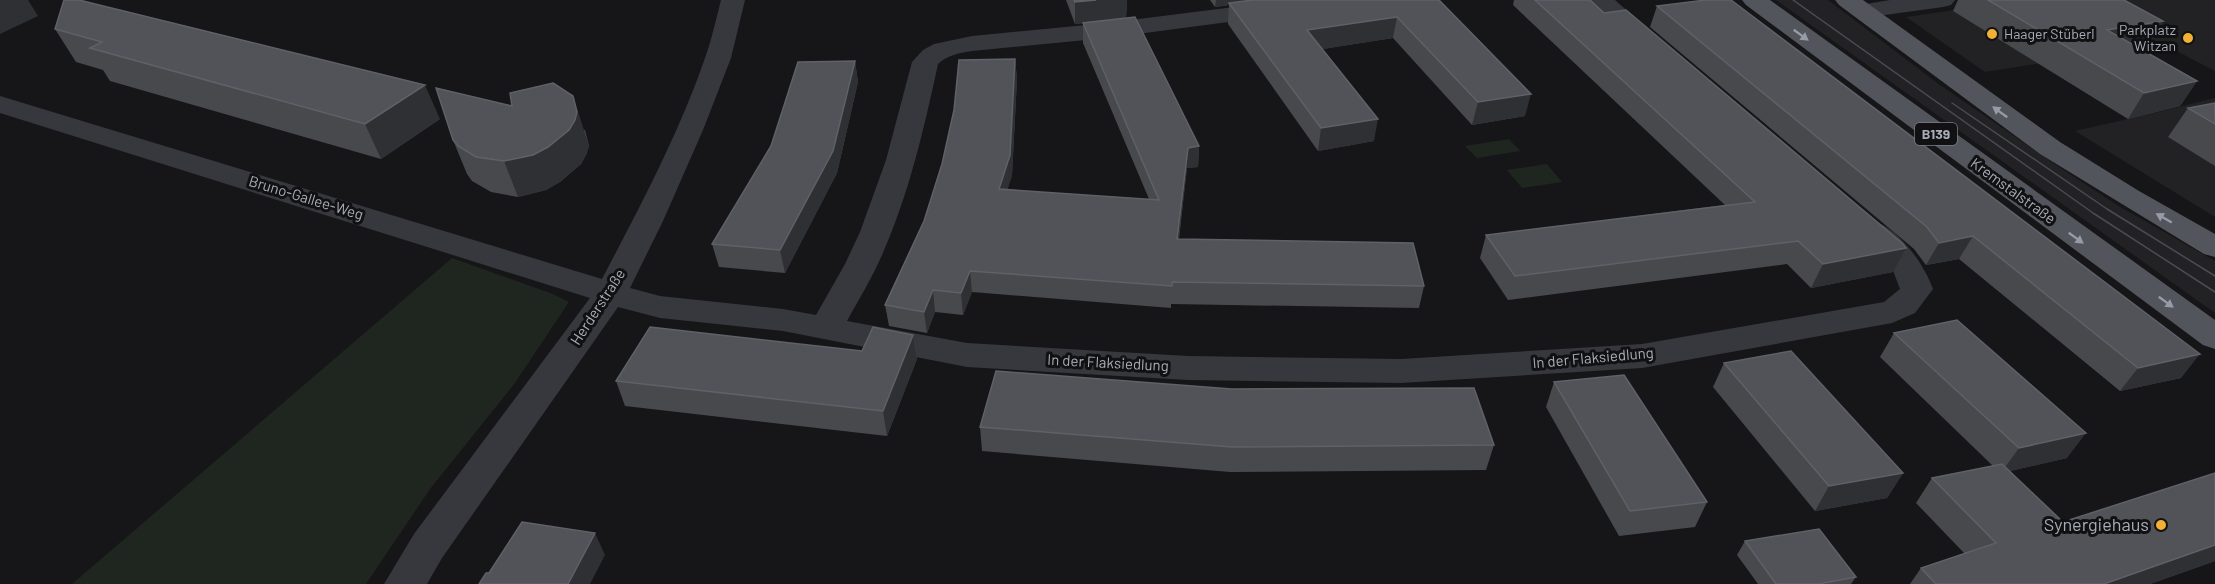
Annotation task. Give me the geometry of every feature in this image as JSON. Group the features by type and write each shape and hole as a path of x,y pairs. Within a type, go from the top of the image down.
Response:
{"main road":[{"name":"Kremstalstraße","path":"1754,0 2215,337"},
{"path":"1855,6 2050,148 2128,197 2215,247"}],"street":[{"name":"Herderstraße","path":"405,584 428,546 611,293 648,221 689,130 718,58 733,0"},
{"path":"826,328 866,256 910,134 925,62 929,55 942,49 966,45 1102,31 1341,0"},
{"path":"1600,0 1669,59"},
{"path":"1855,6 1943,0"},
{"name":"Bruno-Gallee-Weg","path":"0,104 611,293"},
{"name":"In der Flaksiedlung","path":"611,293 660,307 783,320 967,355 1188,368 1401,371 1642,356 1892,312 1909,303 1917,290 1912,272 1902,258 1845,209"}],"shaded area":[{"path":"1776,0 1828,0 1940,85 2059,167 2117,205 2215,261 2215,313"},
{"path":"2025,0 2215,0 2215,71 2163,44 1985,72 1906,17"},
{"path":"2215,98 2215,217 2075,131 2163,111"},
{"path":"1509,139 1520,151 1477,158 1465,146"},
{"path":"1547,164 1562,182 1522,188 1507,170"},
{"path":"452,258 553,294 569,302 515,383 430,489 366,584 72,584"}],"building":[{"path":"64,0 79,0 425,85 365,124 90,48 102,42 55,29"},
{"path":"1253,0 1439,0 1531,94 1478,102 1397,17 1307,30 1378,119 1321,128 1229,3"},
{"path":"1535,0 1590,0 1604,13 1626,10 1906,248 1823,264 1798,241 1515,276 1486,235 1755,202"},
{"path":"1706,0 1731,0 2200,354 2138,368 1973,236 1939,243 1927,227 1657,6"},
{"path":"1988,0 2124,0 2163,21 2107,30 2197,81 2144,93"},
{"path":"1135,17 1199,146 1188,148 1177,239 1413,243 1424,286 1172,282 1172,286 970,271 961,293 933,290 924,312 885,305 924,221 942,164 954,110 959,60 1015,59 1010,155 999,189 1159,200 1083,23"},
{"path":"855,61 833,151 780,250 712,244 771,146 798,62"},
{"path":"553,83 573,96 577,112 569,130 548,147 533,155 504,161 476,157 458,146 453,140 436,88 512,106 510,93"},
{"path":"2215,103 2215,124 2188,108"},
{"path":"1957,320 2086,433 2019,448 1894,333"},
{"path":"650,327 862,351 873,327 913,335 883,411 616,381"},
{"path":"1791,351 1903,473 1829,486 1724,363"},
{"path":"996,371 1232,389 1474,388 1494,445 1232,447 980,427"},
{"path":"1624,375 1707,502 1630,511 1554,382"},
{"path":"2002,464 2063,522 2215,473 2215,545 2104,584 1936,584 1921,568 1996,543 1932,478"},
{"path":"522,522 595,533 568,584 479,584 486,573 489,573"},
{"path":"1819,529 1856,577 1818,584 1776,584 1745,541"}],"tram line":[{"path":"1793,0 2093,213 2215,292"},
{"path":"1952,103 2107,209 2215,276"}],"place":[{"name":"Haager Stüberl","path":"1992,34"},
{"name":"Parkplatz Witzan","path":"2188,38"},
{"name":"Synergiehaus","path":"2161,525"}]}
